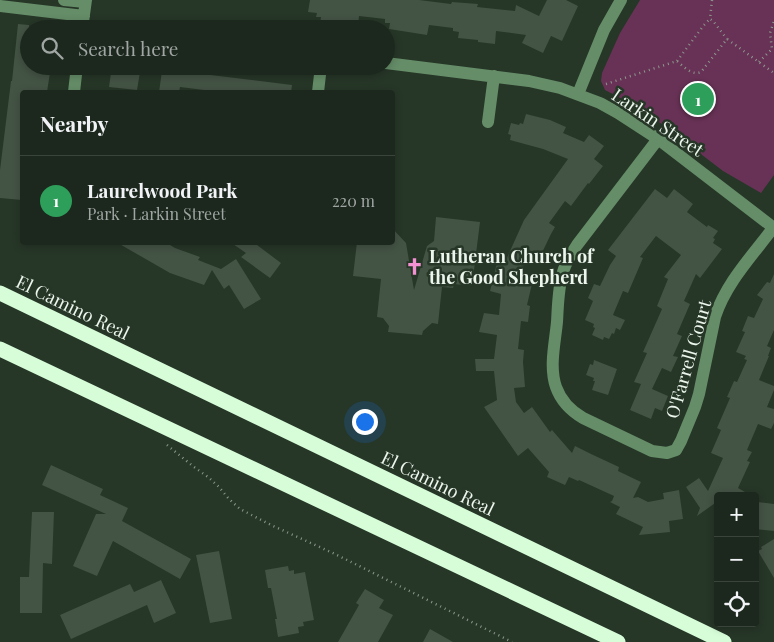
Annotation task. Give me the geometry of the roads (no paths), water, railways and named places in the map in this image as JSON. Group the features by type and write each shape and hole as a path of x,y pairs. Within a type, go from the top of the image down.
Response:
{"highway":[{"name":"El Camino Real","path":"0,293 724,642"},
{"path":"0,349 618,642"}],"street":[{"path":"64,0 86,1 84,20"},
{"path":"578,94 604,30 621,0"},
{"path":"0,6 65,20"},
{"name":"Larkin Street","path":"395,65 494,76 544,84 600,103 658,138 774,228"},
{"path":"74,90 76,75"},
{"path":"318,90 320,75"},
{"path":"488,122 494,76"},
{"name":"O'Farrell Court","path":"658,138 577,245 567,262 563,274 560,288 553,372 561,397 574,412 652,451 667,453 676,450 695,407 723,296 774,228"}],"place":[{"name":"Laurelwood Park","path":"698,99"},
{"name":"Lutheran Church of the Good Shepherd","path":"415,266"}]}
